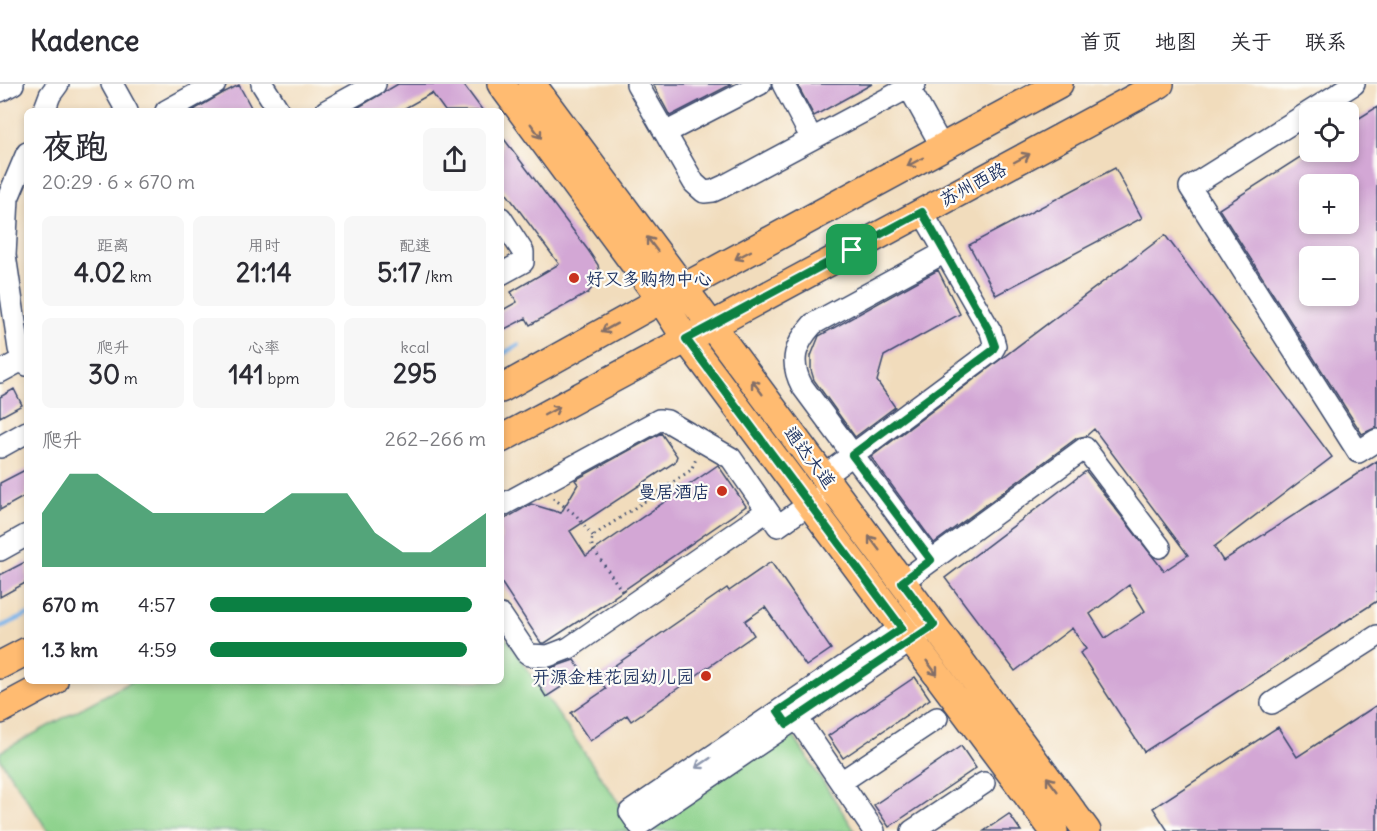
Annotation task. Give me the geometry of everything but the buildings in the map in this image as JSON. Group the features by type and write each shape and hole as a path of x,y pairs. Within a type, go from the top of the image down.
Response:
{"main road":[{"name":"通达大道","path":"501,84 661,300 686,339 1054,831"},
{"name":"通达大道","path":"532,84 1087,831"},
{"path":"504,387 1059,84"},
{"name":"苏州西路","path":"504,437 1160,84"},
{"path":"0,665 24,653"},
{"path":"0,710 48,684"}],"street":[{"path":"0,91 13,84"},
{"path":"45,108 50,95 58,84"},
{"path":"112,84 125,108"},
{"path":"171,108 215,84"},
{"path":"262,84 277,108"},
{"path":"331,108 375,84"},
{"path":"637,84 694,183 704,192 713,191 911,85 942,147"},
{"path":"665,133 760,84"},
{"path":"783,84 812,139"},
{"path":"1354,84 1190,187 1358,452 1377,440"},
{"path":"24,158 7,187 4,283 19,349 24,358"},
{"path":"504,504 659,420 667,421 731,458 778,526 809,504 852,455 992,351 995,346 990,332 922,212"},
{"path":"504,223 523,252 523,262 504,272"},
{"path":"931,560 852,455 796,375 796,351 800,340 813,324 945,252"},
{"path":"0,372 24,363"},
{"path":"0,447 24,434"},
{"path":"902,582 1085,448 1160,547"},
{"path":"504,619 530,655 548,656 569,648 767,511"},
{"path":"0,550 24,537"},
{"path":"741,746 639,825 630,812 787,718 930,618"},
{"path":"1272,703 1377,636"},
{"path":"787,718 841,782 874,831"},
{"path":"841,782 937,718"},
{"path":"912,831 984,783"}],"path":[{"path":"632,605 593,549 591,542 593,536 691,470 705,442"},
{"path":"538,486 576,516 593,536"}],"green space":[{"path":"504,635 638,831 48,831 0,759 0,752 126,684 504,684"},
{"path":"790,731 855,831 643,831"}],"waterway":[{"path":"504,353 518,345"},
{"path":"0,627 24,616"}],"place":[{"name":"好又多购物中心","path":"574,278"},
{"name":"曼居酒店","path":"722,491"},
{"name":"开源金桂花园幼儿园","path":"706,676"}],"route":[{"path":"922,212 990,332 995,346 992,351 852,455 931,560 902,582 934,625 787,724 778,711 902,628 686,339 852,250 922,212"}]}
